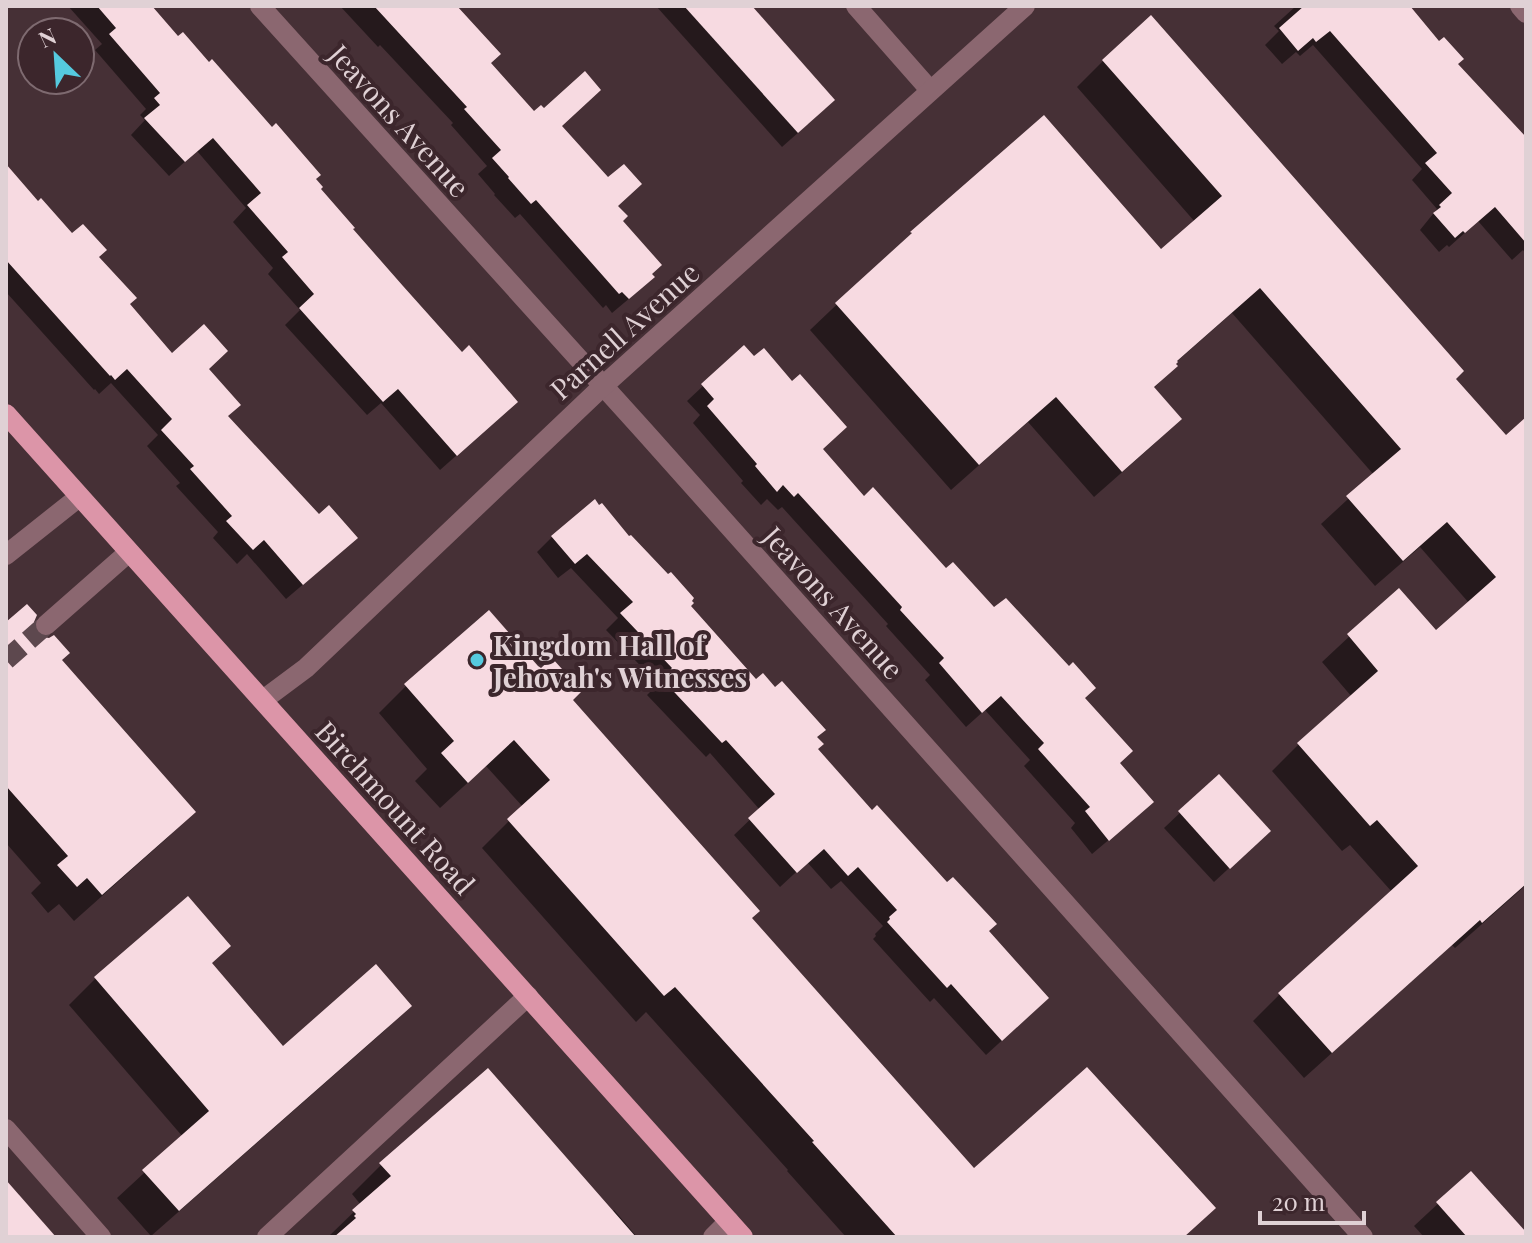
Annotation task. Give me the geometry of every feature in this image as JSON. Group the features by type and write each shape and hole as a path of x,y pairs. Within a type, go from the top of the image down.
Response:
{"main road":[{"name":"Birchmount Road","path":"6,414 743,1237"}],"street":[{"name":"Jeavons Avenue","path":"260,6 1363,1237"},
{"path":"856,6 930,90"},
{"name":"Parnell Avenue","path":"263,700 306,668 603,386 1025,6"},
{"path":"1520,6 1526,13"},
{"path":"7,553 79,497"},
{"path":"46,625 129,552"},
{"path":"267,1237 528,996"},
{"path":"6,1129 101,1237"},
{"path":"713,1237 729,1221"}],"building":[{"path":"97,6 152,6 178,36 183,32 209,62 212,59 272,127 276,123 321,175 316,179 323,187 321,189 403,286 462,352 469,345 518,402 457,456 398,389 383,402 299,308 314,294 282,257 288,252 247,205 261,193 213,138 185,162 144,118 160,105 154,98 160,93 109,34 116,28"},
{"path":"374,6 457,6 501,54 491,63 534,111 541,105 544,108 585,71 601,90 562,126 608,177 624,164 642,184 618,206 628,216 623,221 662,265 652,274 655,277 629,299 622,292 619,294 536,200 531,204 508,178 492,158 501,150 464,109 467,107"},
{"path":"684,6 752,6 835,100 798,133"},
{"path":"1304,6 1410,6 1439,41 1444,37 1464,59 1458,64 1526,137 1526,243 1495,207 1455,238 1433,213 1452,193 1425,163 1437,153 1330,31 1316,42 1313,38 1298,51 1279,28"},
{"path":"1151,15 1464,371 1456,379 1506,435 1526,417 1526,884 1482,923 1480,920 1332,1053 1278,993 1418,866 1377,820 1370,826 1297,743 1378,671 1347,634 1399,588 1436,630 1496,577 1447,522 1403,561 1346,496 1401,449 1260,288 1177,361 1178,366 1154,387 1182,419 1122,472 1056,397 979,465 835,303 910,232 1044,115 1161,249 1222,196 1102,60"},
{"path":"6,164 38,201 41,198 72,233 83,224 107,250 99,257 137,298 130,304 172,353 204,324 228,351 209,369 241,405 228,416 319,514 329,505 358,538 303,585 264,540 253,550 226,521 232,516 190,469 194,466 161,430 172,419 127,369 115,380 110,376 6,260"},
{"path":"744,345 754,356 764,348 792,381 800,374 847,427 823,449 864,496 873,487 946,568 953,562 994,607 1006,598 1069,666 1073,662 1096,688 1085,698 1133,751 1120,763 1154,802 1109,841 1085,811 1090,807 1038,749 1044,743 1001,696 982,713 939,663 944,658 900,610 902,607 798,493 794,497 783,485 777,492 707,406 714,399 701,384"},
{"path":"595,499 668,574 671,572 694,598 691,606 756,679 763,673 775,687 782,681 826,730 817,737 824,744 818,749 872,810 877,805 947,882 953,877 997,924 989,931 1049,998 1002,1041 951,984 947,988 887,922 897,910 858,867 848,876 824,849 797,873 748,818 775,794 726,740 722,743 661,678 672,668 620,613 633,602 587,554 575,564 551,536"},
{"path":"27,604 37,615 34,622 36,633 49,638 54,635 70,653 62,660 196,812 102,895 87,878 77,887 57,865 68,856 6,786 6,622"},
{"path":"489,610 538,666 541,668 552,658 582,691 573,700 760,911 752,918 974,1168 1087,1067 1216,1208 1184,1237 897,1237 675,987 664,996 507,819 550,780 514,740 468,783 441,753 454,741 404,684"},
{"path":"1219,774 1271,831 1230,869 1178,811"},
{"path":"188,896 231,946 212,963 283,1046 376,964 412,1006 179,1211 142,1170 209,1111 94,977"},
{"path":"488,1068 636,1237 334,1237 356,1218 352,1210 391,1176 379,1163"},
{"path":"1471,1171 1526,1232 1526,1237 1467,1237 1436,1202"},
{"path":"6,1180 56,1237 6,1237"}],"tunnel":[{"path":"6,660 46,625"}],"place":[{"name":"Kingdom Hall of Jehovah's Witnesses","path":"477,660"}]}
